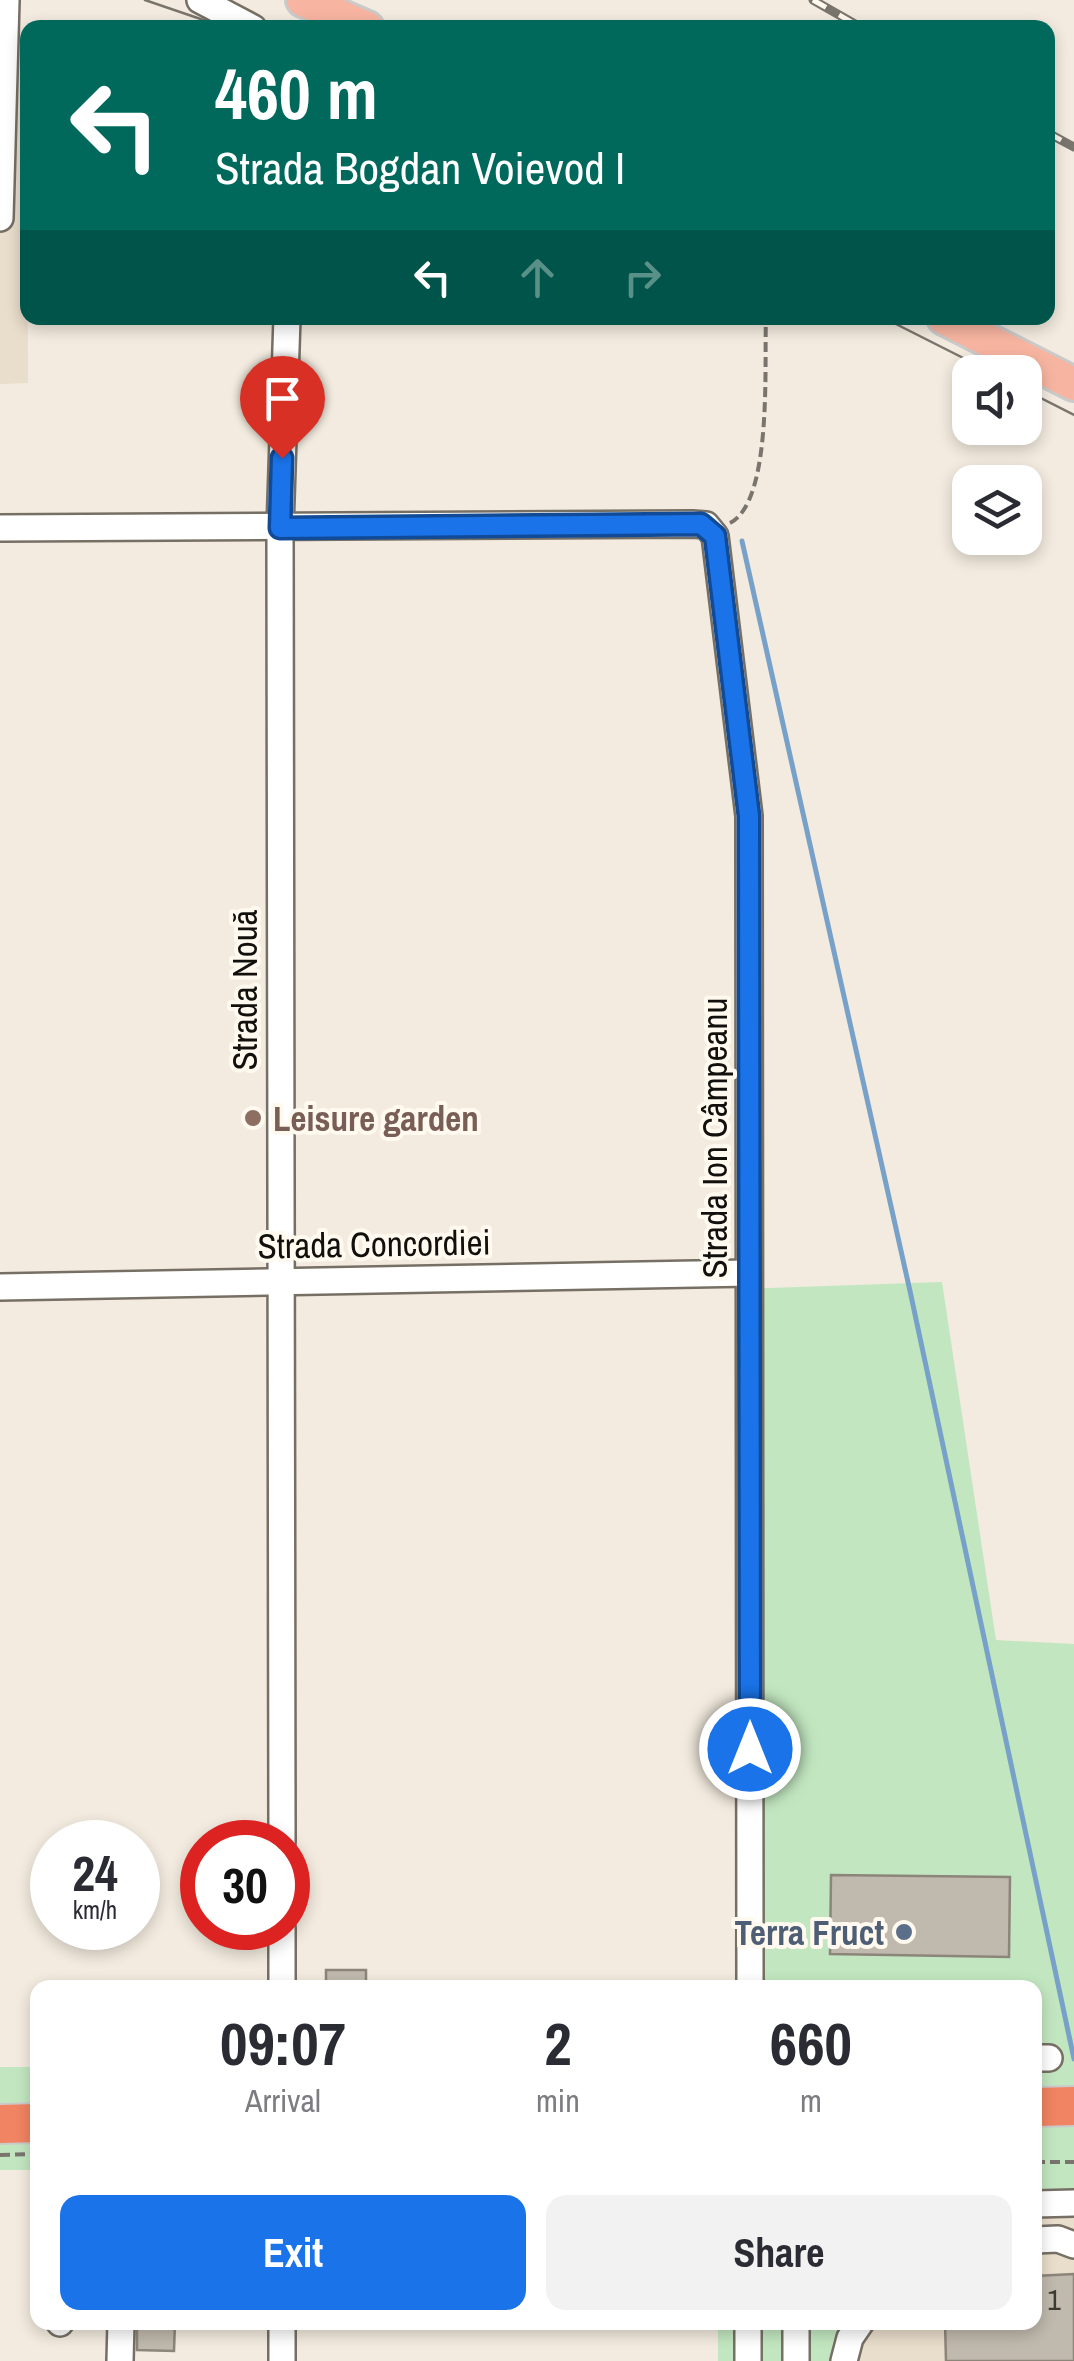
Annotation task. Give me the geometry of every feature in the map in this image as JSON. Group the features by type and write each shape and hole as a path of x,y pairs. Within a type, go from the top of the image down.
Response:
{"highway":[{"path":"1042,2107 1074,2106"},
{"path":"0,2124 30,2123"}],"main road":[{"path":"303,0 348,20"},
{"path":"958,325 1074,384"}],"street":[{"path":"0,218 6,0"},
{"path":"200,0 238,20"},
{"name":"Strada Nouă","path":"282,1820 280,528 286,325"},
{"path":"0,528 701,524 711,529"},
{"name":"Strada Ion Câmpeanu","path":"711,529 749,803 750,1980"},
{"name":"Strada Concordiei","path":"0,1288 749,1273"},
{"path":"282,1950 282,1980"},
{"path":"1042,2204 1074,2203"},
{"path":"1042,2240 1074,2244"},
{"path":"120,2361 121,2330"},
{"path":"282,2330 282,2361"},
{"path":"748,2330 748,2361"},
{"path":"796,2330 796,2361"},
{"path":"844,2361 856,2330"}],"path":[{"path":"711,529 741,517 759,472 766,325"},
{"path":"0,2155 30,2154"},
{"path":"1042,2162 1074,2162"}],"shaded area":[{"path":"0,36 20,37 20,325 28,325 28,383 0,384"},
{"path":"1074,2216 1074,2361 845,2361 845,2330 1042,2330 1042,2218"}],"green space":[{"path":"942,1282 996,1640 1074,1644 1074,2216 1042,2218 1042,1980 735,1980 741,1289"},
{"path":"0,2067 30,2067 30,2170 0,2170"},
{"path":"718,2330 845,2330 845,2361 718,2361"}],"building":[{"path":"831,1875 1010,1877 1009,1957 830,1954"},
{"path":"326,1970 366,1970 366,1980 326,1980"},
{"path":"1074,2274 1074,2361 946,2361 945,2330 1042,2330 1042,2276"},
{"path":"137,2330 175,2330 174,2351 137,2350"}],"waterway":[{"path":"742,541 910,1291 1074,2059"}],"tram line":[{"path":"145,0 204,20"},
{"path":"898,325 957,355"},
{"path":"1042,399 1074,415"}],"railway":[{"path":"813,0 848,20"},
{"path":"1055,137 1074,147"}],"place":[{"name":"Leisure garden","path":"253,1118"},
{"name":"Terra Fruct","path":"904,1932"}],"route":[{"path":"282,458 280,528 701,524 715,536 746,766 749,816 750,1749"}]}
